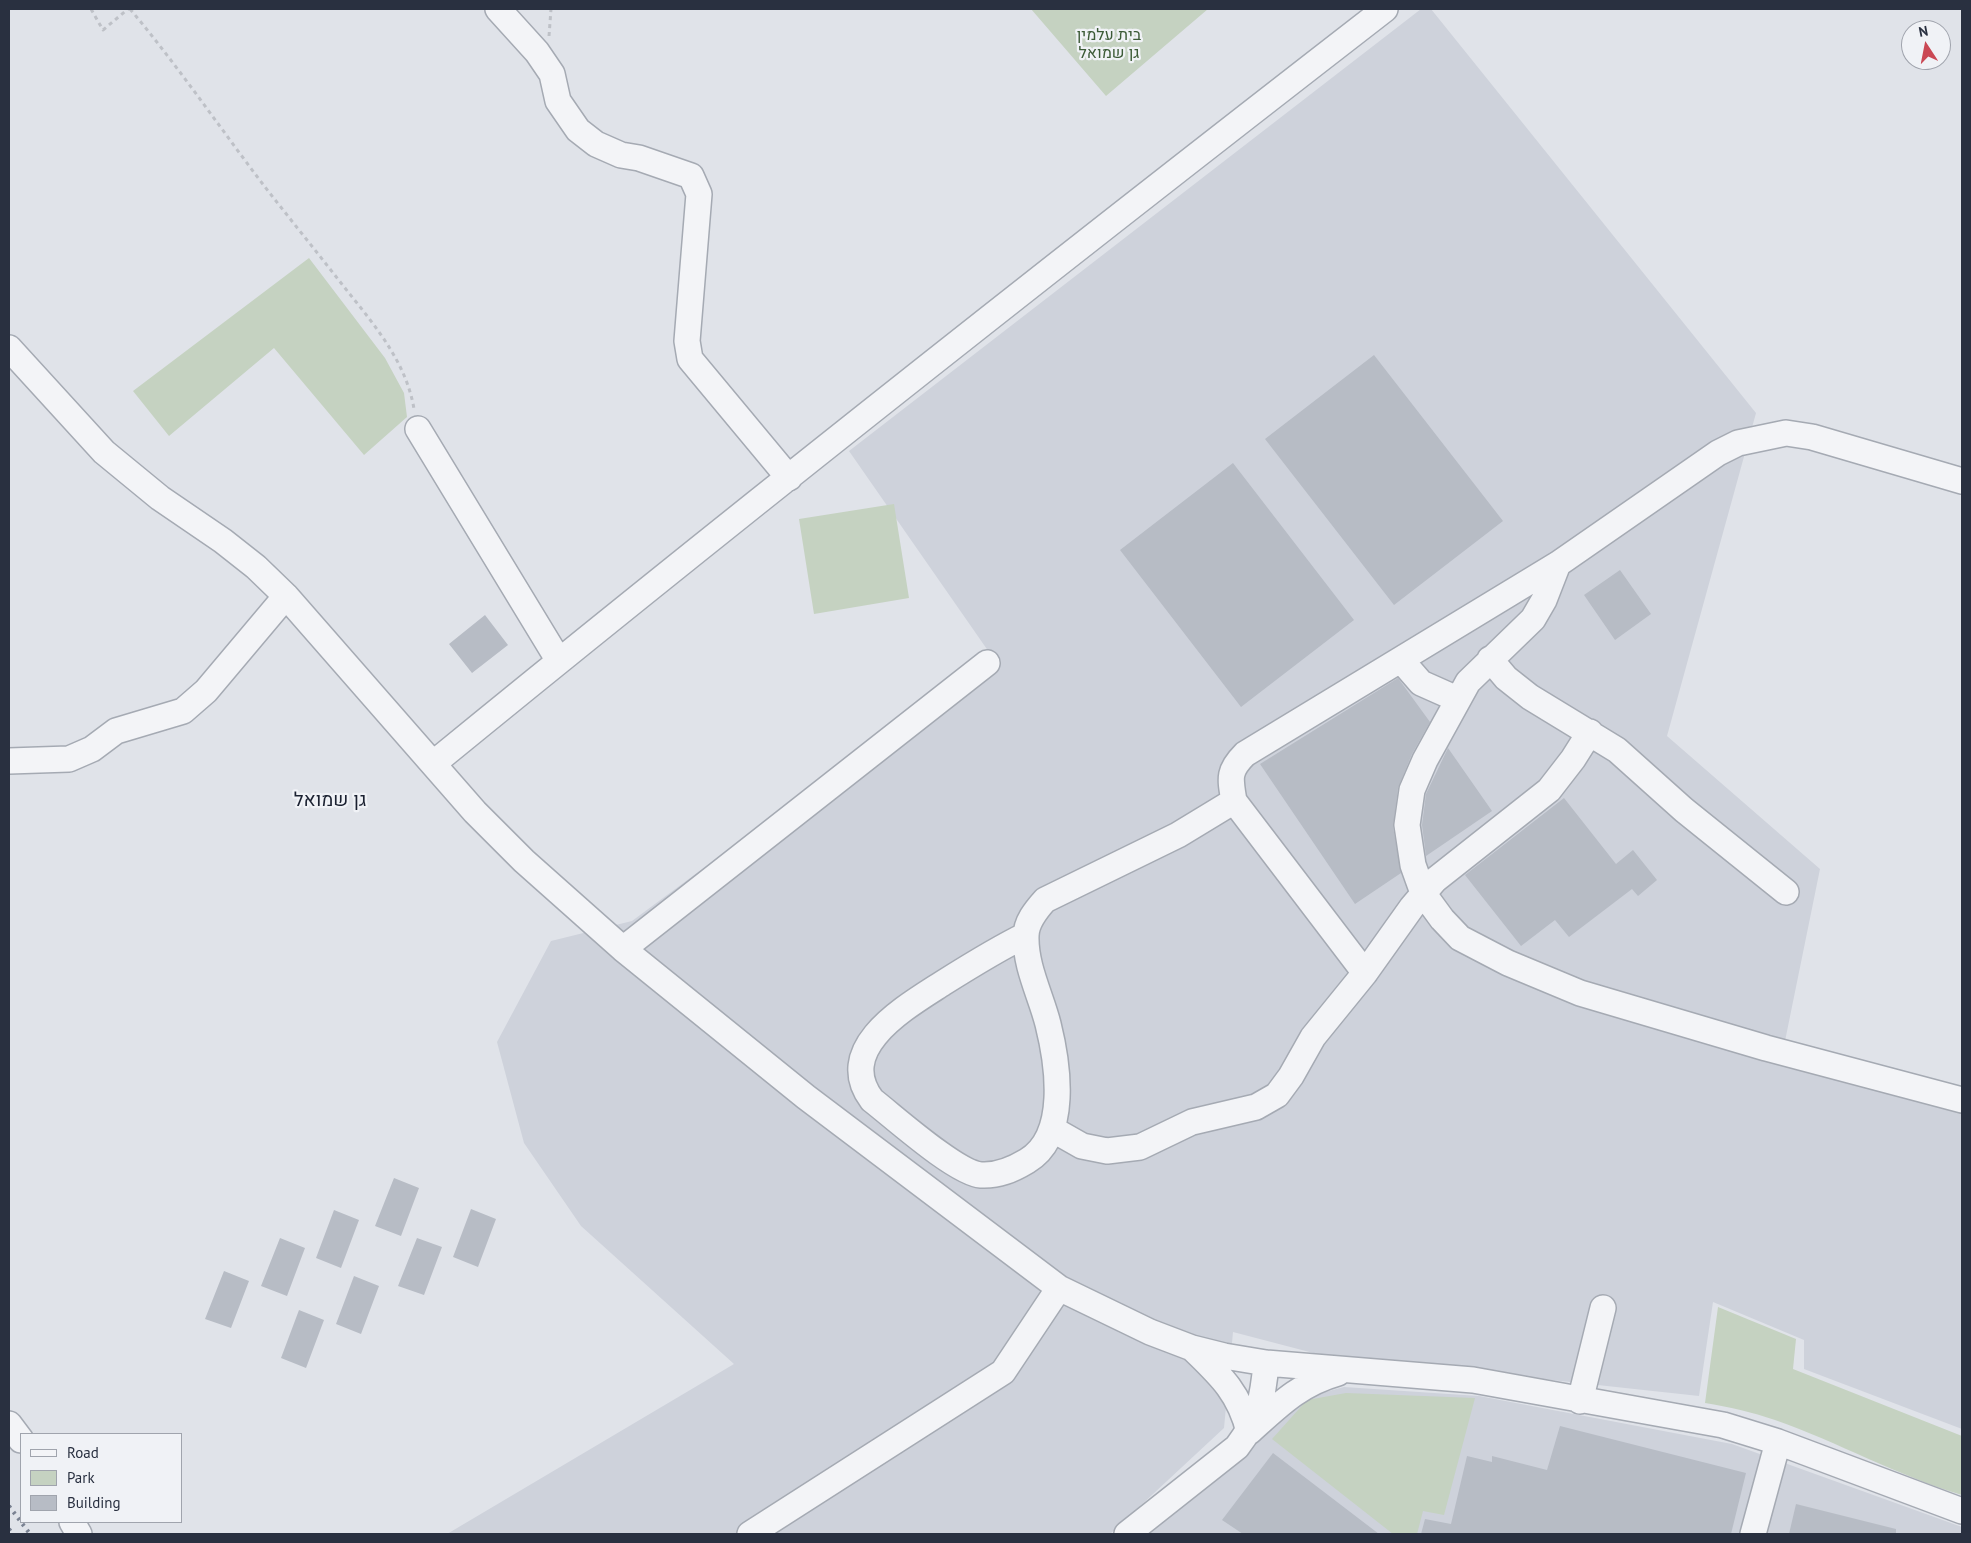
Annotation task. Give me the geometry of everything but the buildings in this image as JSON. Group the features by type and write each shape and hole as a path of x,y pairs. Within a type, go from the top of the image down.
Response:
{"street":[{"path":"498,9 537,52 552,74 558,101 578,130 596,144 621,155 639,158 691,176 699,194 687,341 690,359 789,478"},
{"path":"434,763 559,660 1192,158 1385,9"},
{"path":"9,348 104,452 160,498 223,541 256,567 286,596 498,836 623,949 806,1097 1059,1288 1132,1324 1192,1348 1266,1363 1473,1380 1580,1401 1723,1425 1778,1442 1962,1511"},
{"path":"418,430 559,660"},
{"path":"1365,972 1234,801 1230,778 1234,764 1245,754 1558,564 1718,453 1738,442 1786,433 1812,437 1962,481"},
{"path":"1558,564 1544,600 1533,619 1468,682 1457,699 1425,760 1408,807 1408,844 1416,879 1423,893 1442,919 1460,938 1508,963 1580,993 1766,1048 1962,1100"},
{"path":"9,761 69,759 92,749 116,731 183,710 206,691 286,596"},
{"path":"1490,659 1506,678 1530,697 1617,750 1684,810 1786,892"},
{"path":"1401,660 1421,682 1457,699"},
{"path":"623,949 987,663"},
{"path":"1052,1129 1082,1146 1107,1151 1140,1147 1192,1122 1256,1106 1277,1095 1291,1076 1313,1037 1365,972 1423,893 1435,880 1549,790 1574,758 1590,732"},
{"path":"1026,935 995,950 892,1016 872,1039 862,1059 863,1088 872,1100 966,1171 979,1175 997,1174 1030,1159 1043,1146 1052,1129 1057,1103 1055,1070 1048,1025 1028,956 1026,935 1032,915 1045,900 1178,834 1234,801"},
{"path":"750,1534 1003,1372 1059,1288"},
{"path":"1580,1401 1603,1308"},
{"path":"1192,1348 1233,1391 1242,1407 1249,1432"},
{"path":"1249,1432 1258,1414 1263,1397 1266,1363"},
{"path":"1127,1534 1237,1447 1249,1432 1293,1392 1323,1377 1350,1370"},
{"path":"9,1424 20,1439"},
{"path":"1753,1534 1778,1442"},
{"path":"73,1523 79,1534"}],"path":[{"path":"91,9 102,30 129,9 159,44 266,188 379,331 396,359 412,392 418,430"}],"shaded area":[{"path":"1421,9 1431,9 1756,413 1667,736 1820,869 1785,1041 1962,1090 1962,1429 1804,1369 1804,1340 1713,1302 1699,1396 1321,1355 1233,1332 1224,1428 1110,1534 447,1534 734,1364 581,1226 524,1143 497,1042 551,941 632,921 991,655 849,451"},
{"path":"1344,1387 1479,1396 1732,1444 1962,1527 1962,1534 1119,1534 1306,1397"}],"green space":[{"name":"בית עלמין גן שמואל","path":"1031,9 1208,9 1106,96"},
{"path":"309,258 385,358 404,393 407,417 364,455 274,348 169,436 133,391"},
{"path":"894,504 909,598 814,614 799,519"},
{"path":"1718,1307 1796,1339 1793,1369 1962,1436 1962,1495 1891,1469 1822,1438 1775,1420 1705,1403"},
{"path":"1346,1393 1475,1398 1444,1515 1423,1511 1417,1534 1393,1534 1272,1439 1307,1400"}],"railway":[{"path":"9,1506 20,1521"},
{"path":"22,1523 30,1534"},
{"path":"9,1529 13,1534"}],"district":[{"name":"גן שמואל","path":"330,801"}]}
